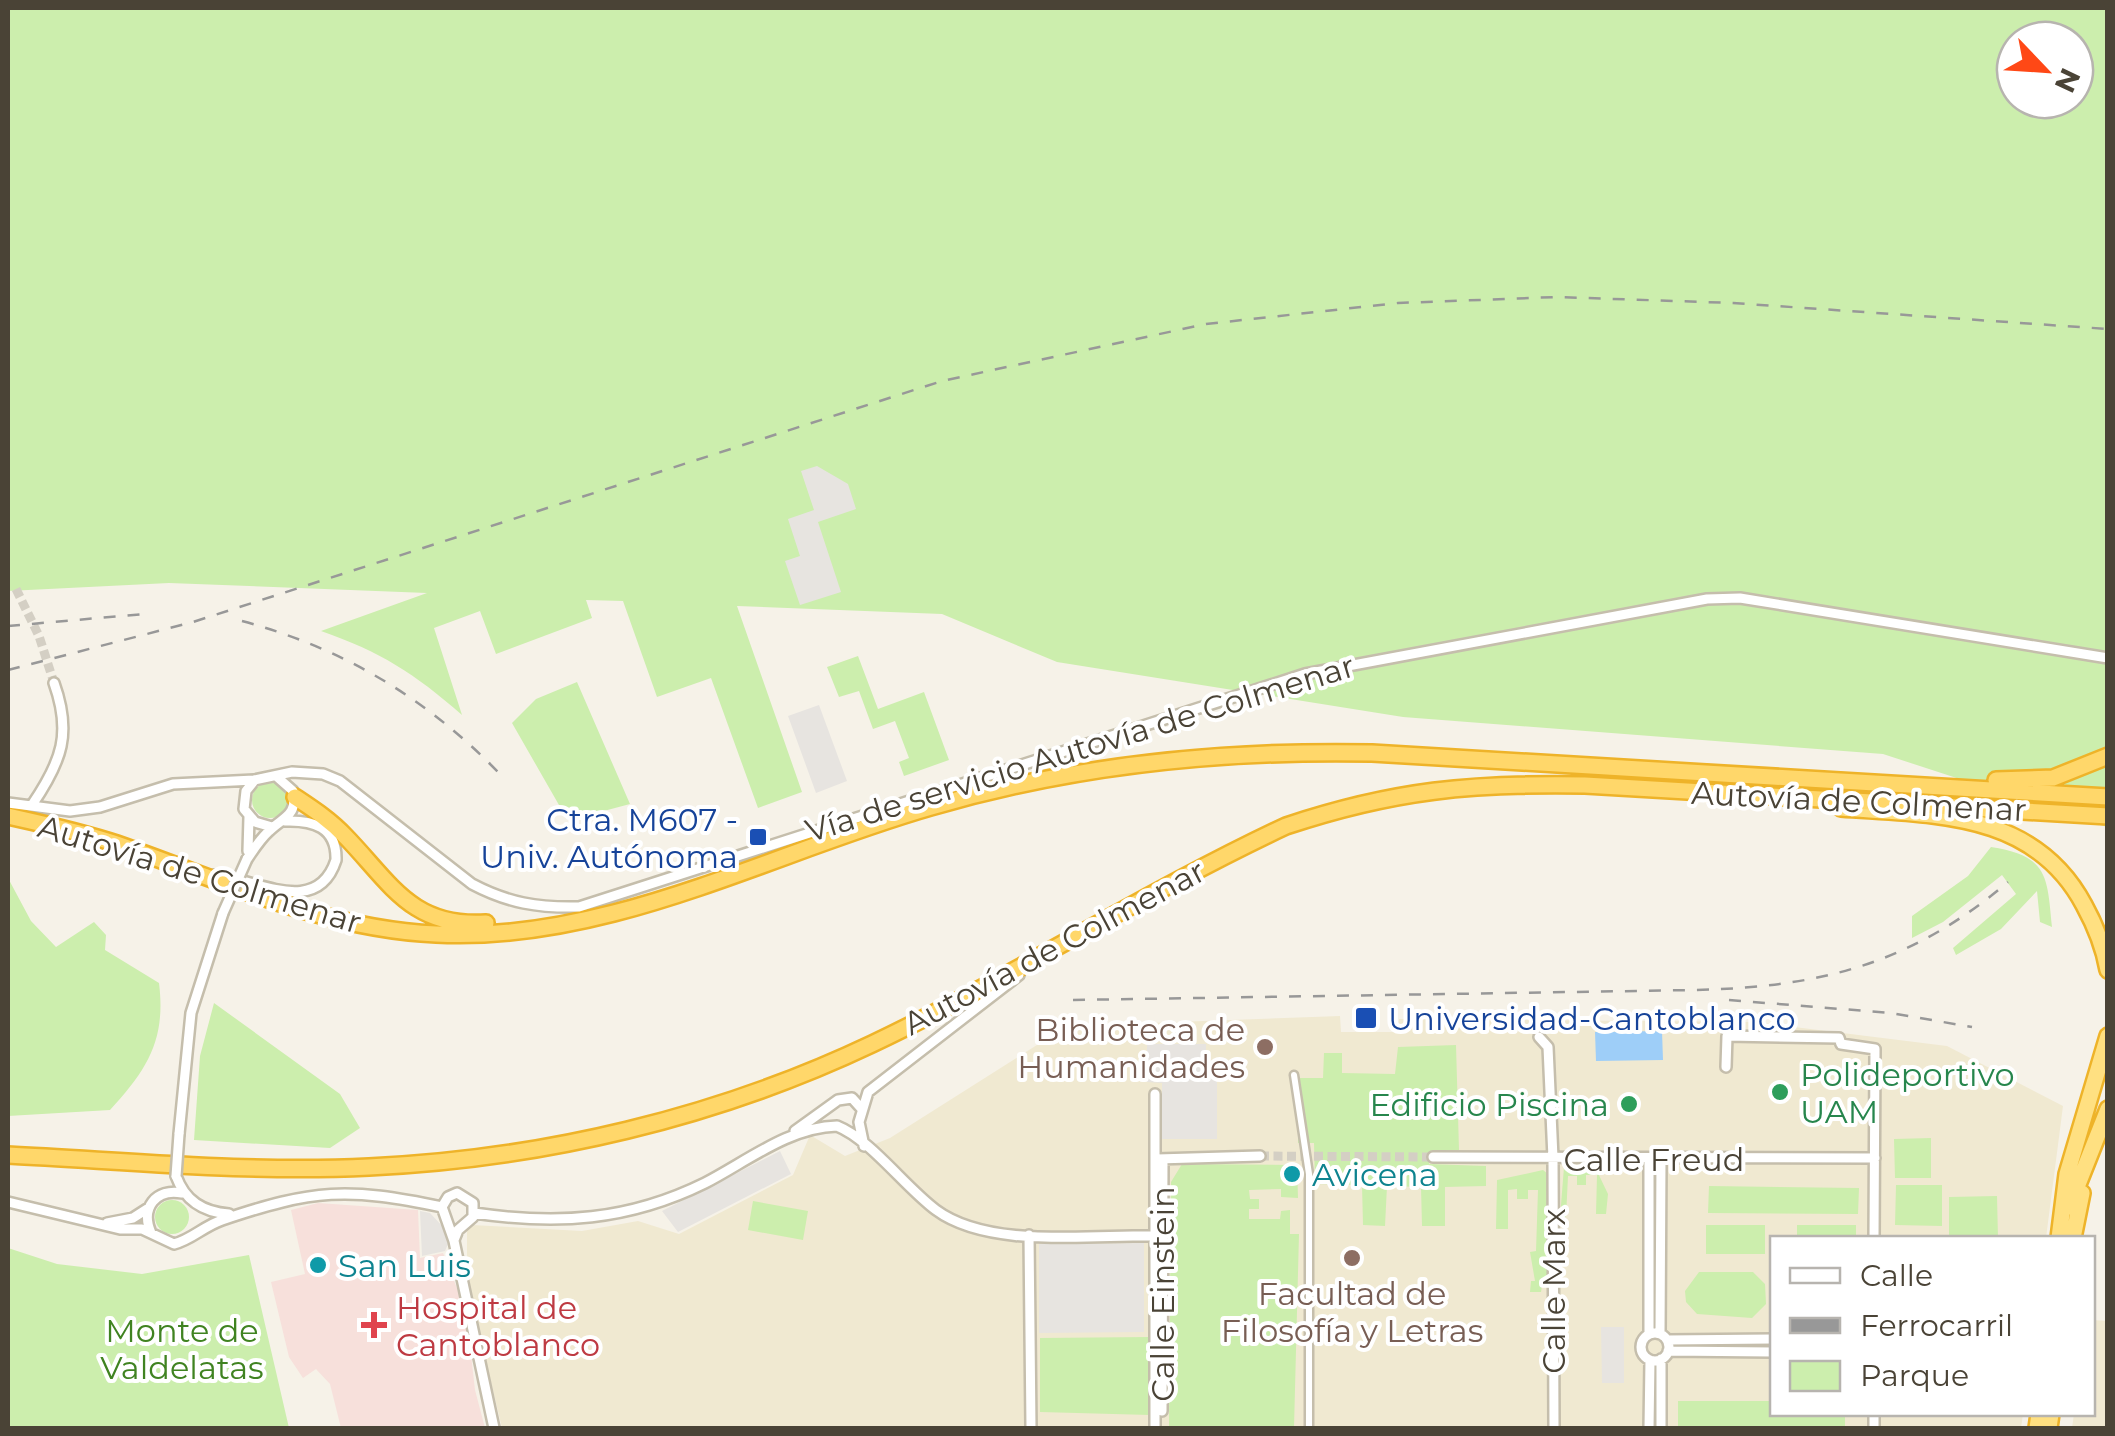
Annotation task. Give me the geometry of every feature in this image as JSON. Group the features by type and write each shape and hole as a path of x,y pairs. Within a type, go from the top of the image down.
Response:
{"highway":[{"name":"Autovía de Colmenar","path":"8,816 75,831 294,909 372,928 437,934 505,932 570,922 666,896 930,807 1137,764 1326,752 2108,797"},
{"path":"1791,776 1862,772 2038,780 2080,770 2108,756"},
{"name":"Autovía de Colmenar","path":"8,1155 268,1168 368,1167 467,1160 572,1143 665,1120 762,1090 871,1045 1264,836 1354,804 1429,788 1498,783 1761,794 2108,816"},
{"path":"1761,794 1806,806 1968,822 2018,835 2060,870 2104,942 2108,970"},
{"path":"295,797 324,816 386,885 417,908 472,924 570,922"},
{"path":"2060,1236 2067,1174 2108,1036"},
{"path":"2061,1236 2087,1151 2108,1109"},
{"path":"2073,1236 2085,1179 2107,1126"}],"street":[{"name":"Vía de servicio Autovía de Colmenar","path":"276,776 306,772 332,777 472,884 494,895 544,908 578,907 1304,674 1707,599 1740,598 2108,658"},
{"path":"32,805 55,764 66,716 54,683"},
{"path":"8,802 70,811 100,807 173,784 276,776 288,784 295,797 285,822"},
{"path":"244,1212 224,1215 196,1206 182,1193 176,1176 189,1024 200,975 251,841 244,799 254,780"},
{"path":"249,816 272,826"},
{"path":"196,873 229,876 271,891 305,892 320,886 336,860 332,838 313,822 272,826 246,858"},
{"path":"864,1146 859,1122 868,1092 1044,954"},
{"path":"1726,1067 1727,1036 1839,1038 1841,1044 1876,1049 1874,1236"},
{"name":"Calle Marx","path":"1539,1037 1548,1046 1554,1158 1554,1428"},
{"path":"1294,1075 1308,1162 1310,1428"},
{"name":"Calle Einstein","path":"1155,1094 1160,1159 1158,1428"},
{"path":"776,1144 847,1097 861,1108"},
{"path":"832,1107 841,1127 939,1212 986,1231 1158,1236"},
{"path":"474,1213 562,1222 630,1212 702,1184 815,1126 841,1127 859,1122"},
{"path":"1160,1159 1260,1156"},
{"name":"Calle Freud","path":"1432,1157 1874,1158"},
{"path":"1655,1160 1660,1428"},
{"path":"95,1223 133,1218 148,1210 167,1192 176,1176"},
{"path":"167,1192 182,1193"},
{"path":"8,1202 152,1234 174,1244 195,1231 244,1212 317,1192 374,1194 442,1208"},
{"path":"474,1213 473,1203 462,1194 448,1196 442,1208 454,1241 494,1428"},
{"path":"195,1231 196,1206"},
{"path":"148,1210 152,1234"},
{"path":"454,1241 461,1226 474,1213"},
{"path":"446,1220 461,1226"},
{"path":"1030,1234 1030,1428"},
{"path":"1770,1339 1659,1336 1641,1348 1660,1357 1770,1352"},
{"path":"1649,1428 1660,1357"}],"shaded area":[{"path":"817,466 848,484 856,509 818,522 841,592 800,605 785,561 800,556 788,519 814,510 801,471"},
{"path":"819,705 847,781 816,793 788,716"},
{"path":"1340,1016 1341,1032 1398,1032 1399,1019 1755,1022 1947,1046 2063,1106 2046,1236 1770,1236 1770,1416 2023,1416 2021,1428 502,1428 467,1282 467,1231 472,1225 582,1231 638,1221 679,1234 793,1175 810,1135 845,1156 890,1138 1067,1026"},
{"path":"1147,1044 1206,1044 1206,1073 1217,1074 1217,1139 1162,1139 1162,1083 1147,1082"},
{"path":"780,1151 791,1174 678,1232 662,1211"},
{"name":"Hospital de Cantoblanco","path":"318,1203 418,1210 420,1258 443,1253 466,1311 475,1390 485,1428 341,1428 330,1384 316,1369 303,1378 289,1357 271,1282 305,1274 291,1210"},
{"path":"420,1211 430,1213 444,1228 448,1244 445,1251 422,1256"},
{"path":"1144,1243 1144,1332 1039,1333 1039,1244"},
{"path":"2095,1320 2107,1321 2107,1428 2072,1428 2074,1416 2095,1416"},
{"path":"1601,1327 1624,1327 1624,1383 1602,1383"}],"green space":[{"path":"8,8 2107,8 2107,827 1883,754 1403,717 1057,662 942,614 737,606 802,792 758,808 711,678 657,697 623,601 586,600 592,618 496,654 480,611 434,628 462,715 396,665 321,631 427,593 169,583 8,591"},
{"path":"858,656 878,709 924,692 949,760 904,776 899,762 909,758 895,721 873,729 859,691 839,697 827,667"},
{"path":"577,682 630,804 585,816 563,812 512,723 536,699"},
{"path":"270,782 283,787 288,800 283,813 270,818 257,813 252,800 257,787"},
{"path":"1991,847 2024,856 2041,871 2052,927 2040,922 2037,891 2001,929 1956,955 1953,948 2016,894 2002,875 1943,922 1912,938 1912,916 1968,876"},
{"path":"8,878 31,921 56,947 94,922 106,935 105,950 159,983 157,1037 135,1081 110,1110 8,1116"},
{"path":"214,1003 340,1094 360,1128 330,1148 194,1140 200,1056"},
{"path":"1456,1045 1459,1150 1431,1152 1429,1164 1486,1166 1486,1186 1445,1187 1445,1226 1422,1226 1421,1187 1387,1186 1385,1226 1363,1225 1362,1185 1315,1184 1314,1143 1298,1143 1299,1078 1323,1078 1324,1053 1342,1053 1342,1073 1395,1074 1398,1047"},
{"path":"1931,1138 1931,1178 1895,1178 1894,1139"},
{"path":"1182,1164 1297,1165 1298,1198 1281,1197 1281,1189 1249,1190 1250,1199 1259,1199 1259,1209 1249,1209 1249,1219 1280,1219 1281,1211 1290,1210 1290,1234 1299,1234 1294,1428 1169,1428 1171,1182"},
{"path":"1564,1167 1596,1169 1608,1194 1606,1214 1596,1214 1597,1175 1586,1175 1586,1185 1577,1185 1577,1176 1568,1176 1566,1217 1560,1217"},
{"path":"1543,1170 1548,1174 1548,1285 1542,1286 1541,1292 1530,1292 1531,1281 1535,1281 1530,1252 1536,1251 1538,1190 1528,1190 1528,1199 1517,1199 1517,1189 1508,1190 1508,1229 1496,1229 1497,1180"},
{"path":"1896,1185 1942,1185 1942,1226 1895,1225"},
{"path":"1709,1186 1859,1188 1858,1214 1708,1213"},
{"path":"1997,1196 1998,1236 1949,1236 1949,1197"},
{"path":"172,1200 184,1205 189,1217 184,1229 172,1234 160,1229 155,1217 160,1205"},
{"path":"753,1201 808,1211 803,1240 748,1230"},
{"path":"1706,1225 1765,1225 1765,1254 1706,1254"},
{"path":"1797,1225 1856,1225 1856,1236 1797,1236"},
{"name":"Monte de Valdelatas","path":"8,1248 57,1264 142,1274 249,1255 289,1428 8,1428"},
{"path":"1699,1272 1753,1272 1765,1284 1766,1304 1752,1318 1697,1314 1686,1302 1685,1291"},
{"path":"1149,1337 1150,1415 1040,1412 1040,1338"},
{"path":"1678,1401 1770,1401 1770,1416 1845,1416 1845,1428 1678,1428"}],"water":[{"path":"1662,1031 1663,1060 1596,1061 1595,1032"}],"tunnel":[{"path":"16,589 39,636 54,683"},
{"path":"1260,1156 1433,1157"}],"railway":[{"path":"8,670 193,622 942,381 1206,324 1398,303 1557,297 1733,303 2108,329"},
{"path":"8,626 144,614"},
{"path":"242,621 314,645 380,679 441,721 498,772"},
{"path":"1073,1000 1696,990 1784,983 1862,966 1900,951 1936,933 2008,882"},
{"path":"1729,1000 1891,1013 1972,1027"}],"place":[{"name":"Ctra. M607 - Univ. Autónoma","path":"758,837"},
{"name":"Universidad-Cantoblanco","path":"1366,1018"},
{"name":"Biblioteca de Humanidades","path":"1265,1047"},
{"name":"Polideportivo UAM","path":"1780,1092"},
{"name":"Edificio Piscina","path":"1629,1104"},
{"name":"Avicena","path":"1292,1174"},
{"name":"Facultad de Filosofía y Letras","path":"1352,1258"},
{"name":"San Luis","path":"318,1265"},
{"name":"Hospital de Cantoblanco","path":"374,1325"}]}
